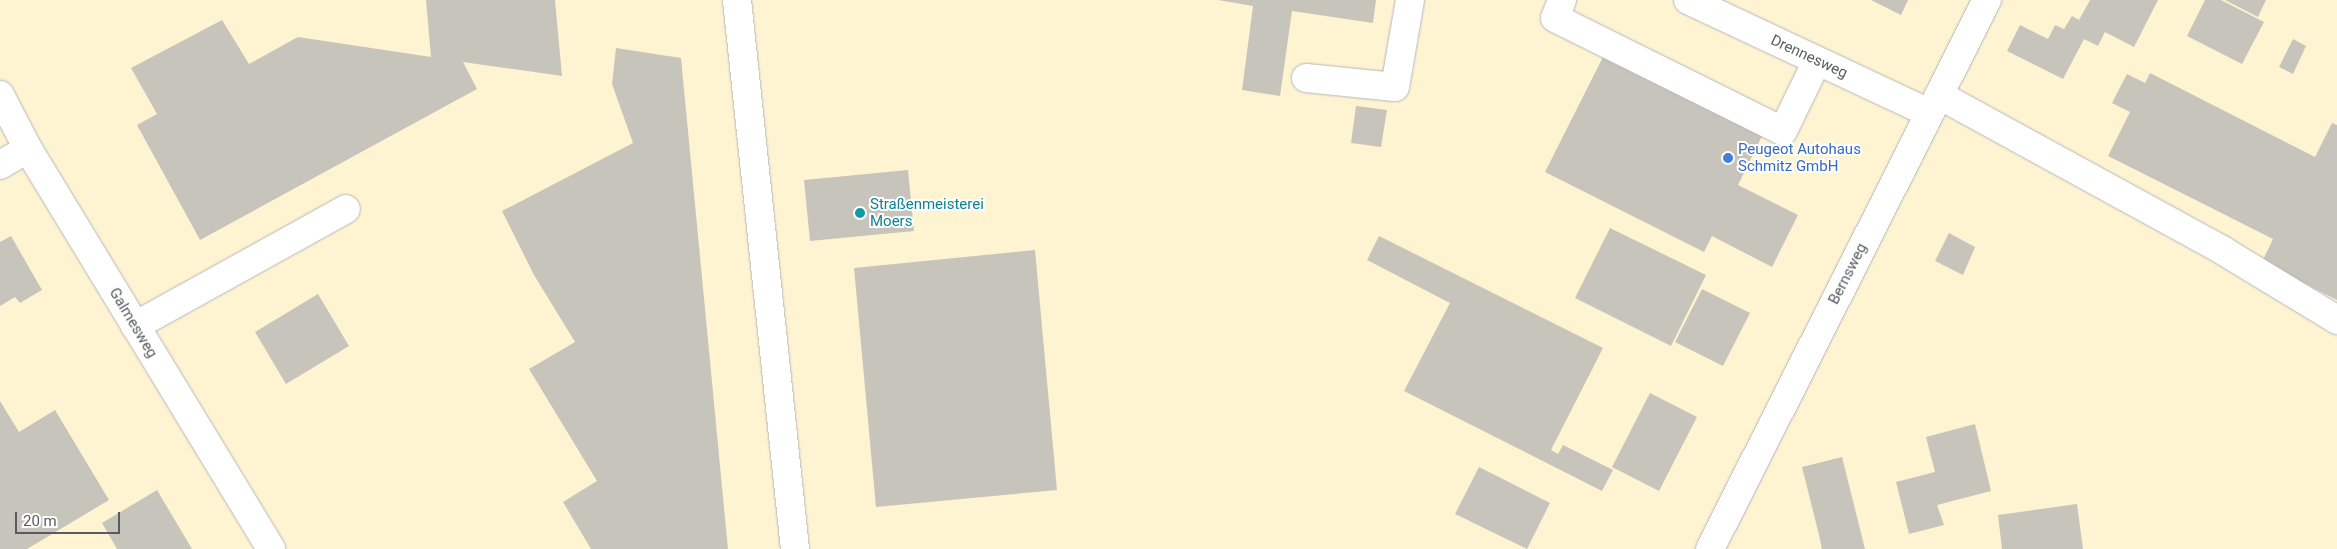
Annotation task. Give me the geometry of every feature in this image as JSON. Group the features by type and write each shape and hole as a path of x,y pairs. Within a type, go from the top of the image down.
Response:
{"street":[{"path":"737,0 795,549"},
{"path":"1306,78 1395,87 1410,0"},
{"path":"1562,0 1554,18 1782,131 1817,61"},
{"name":"Drennesweg","path":"1688,0 1817,61 1934,104 2222,250 2337,320"},
{"name":"Bernsweg","path":"1710,549 1987,0"},
{"name":"Galmesweg","path":"0,96 28,149 271,549"},
{"path":"0,165 28,149"},
{"path":"135,326 346,209"}],"shaded area":[{"path":"0,0 2337,0 2337,549 0,549"}],"building":[{"path":"426,0 555,0 562,76 463,62 477,89 200,240 137,125 157,114 131,68 222,20 249,64 298,37 431,57"},
{"path":"1218,0 1376,0 1373,23 1292,11 1280,96 1242,90 1253,6"},
{"path":"1871,0 1908,0 1901,15"},
{"path":"2090,0 2158,0 2134,47 2105,32 2098,46 2084,39 2063,79 2007,51 2020,25 2048,39 2055,25 2064,29 2072,16 2079,20"},
{"path":"2205,0 2221,0 2264,22 2242,64 2187,36"},
{"path":"2225,0 2266,0 2258,17"},
{"path":"2293,39 2306,46 2293,74 2279,67"},
{"path":"616,48 681,58 728,549 591,549 563,502 597,481 529,369 575,342 534,275 502,211 633,143 612,84"},
{"path":"1604,55 1762,136 1738,185 1798,215 1772,267 1712,236 1704,252 1545,172"},
{"path":"2150,73 2315,157 2332,123 2337,125 2337,300 2262,262 2273,239 2108,156 2130,112 2112,103 2127,74 2145,83"},
{"path":"1356,106 1387,110 1381,147 1351,143"},
{"name":"Straßenmeisterei Moers","path":"908,170 914,231 810,241 804,180"},
{"path":"1610,228 1706,275 1671,346 1575,298"},
{"path":"1949,233 1975,247 1963,275 1935,261"},
{"path":"11,236 42,290 20,303 15,297 0,306 0,242"},
{"path":"1379,236 1603,348 1551,450 1558,454 1563,445 1613,470 1602,491 1404,391 1450,303 1367,260"},
{"path":"1035,250 1057,490 876,507 854,268"},
{"path":"1702,289 1750,313 1723,366 1675,342"},
{"path":"318,294 349,346 286,384 255,332"},
{"path":"1650,393 1697,417 1659,491 1612,467"},
{"path":"0,401 19,432 55,410 109,500 27,549 0,549"},
{"path":"1975,424 1991,491 1937,505 1944,525 1909,534 1896,482 1935,472 1926,437"},
{"path":"1842,457 1865,549 1822,549 1802,467"},
{"path":"1479,467 1550,503 1527,549 1455,514"},
{"path":"157,490 192,549 117,549 102,523"},
{"path":"2077,504 2083,549 2002,549 1998,515"}],"place":[{"name":"Peugeot Autohaus Schmitz GmbH","path":"1728,158"},
{"name":"Straßenmeisterei Moers","path":"860,213"}]}
